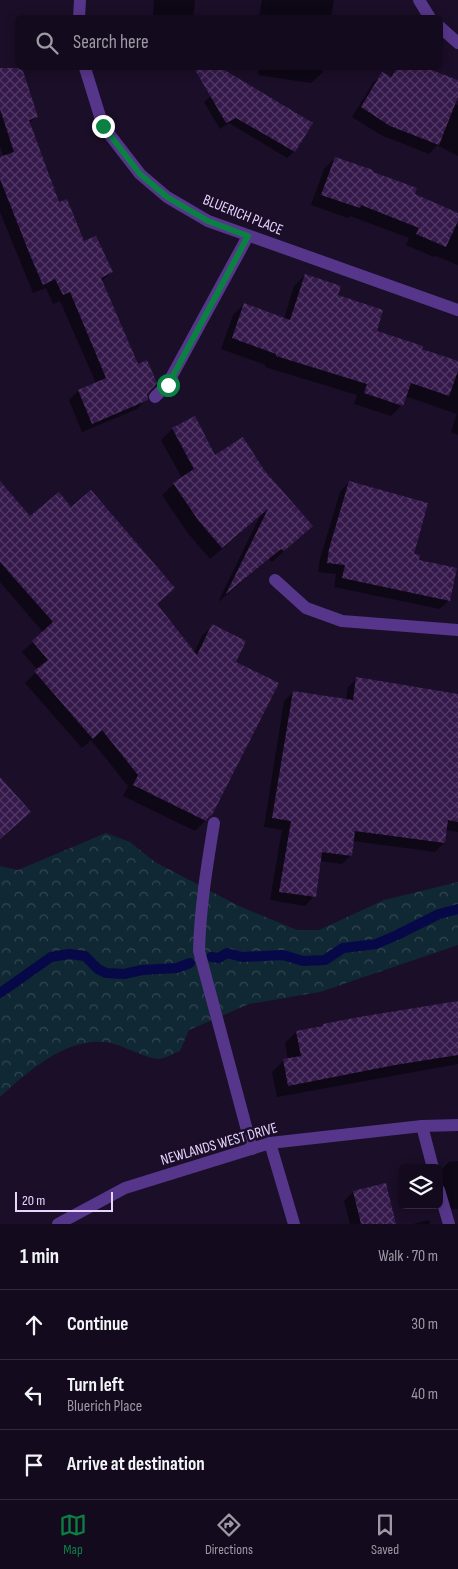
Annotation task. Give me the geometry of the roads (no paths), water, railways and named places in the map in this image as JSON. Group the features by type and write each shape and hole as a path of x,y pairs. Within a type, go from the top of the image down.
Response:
{"street":[{"path":"79,15 80,0"},
{"path":"419,0 428,15"},
{"path":"443,30 458,44"},
{"name":"BLUERICH PLACE","path":"86,70 103,126 140,174 167,197 208,221 458,310"},
{"path":"155,397 168,385 248,236"},
{"path":"275,580 306,608 342,621 458,630"},
{"path":"214,823 205,876 198,951 252,1149"},
{"name":"NEWLANDS WEST DRIVE","path":"58,1224 125,1188 270,1144 422,1126 458,1125"},
{"path":"422,1126 432,1164"},
{"path":"270,1144 294,1224"},
{"path":"443,1205 448,1224"}],"waterway":[{"path":"211,957 219,958 227,953 242,957 283,955 303,961 325,960 343,948 376,944 439,914 458,909"},
{"path":"0,993 51,957 69,954 85,956 98,969 106,973 124,974 142,970 177,968 190,963"}]}
